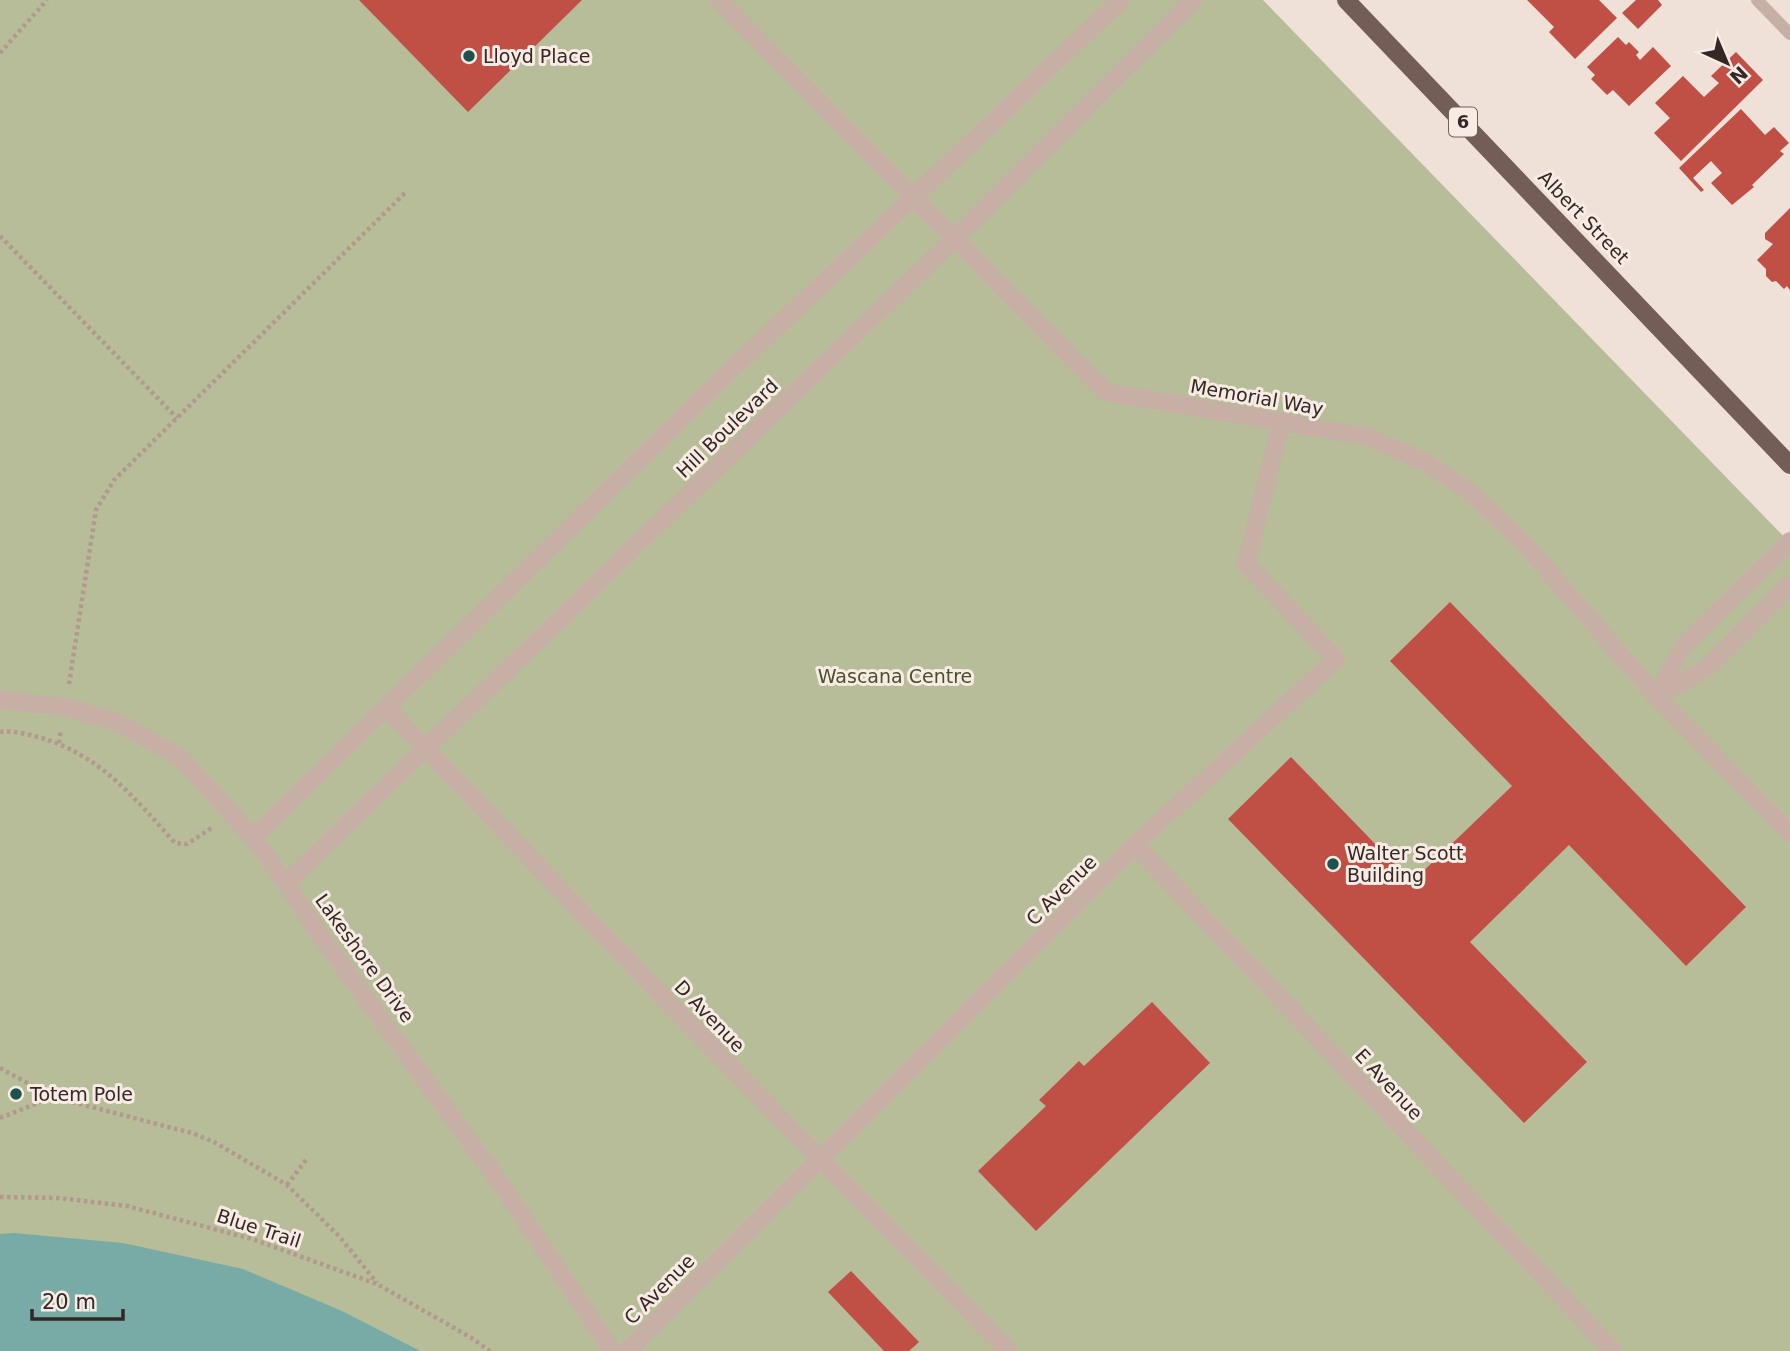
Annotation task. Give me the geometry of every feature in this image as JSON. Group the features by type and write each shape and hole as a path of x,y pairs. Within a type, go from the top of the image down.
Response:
{"main road":[{"name":"Albert Street","path":"1346,0 1790,465"}],"street":[{"name":"Memorial Way","path":"719,0 1105,392 1369,438 1425,462 1467,491 1522,541 1656,696 1790,833"},
{"name":"Hill Boulevard","path":"253,838 705,395 1121,0"},
{"name":"Hill Boulevard","path":"286,883 425,746 954,239 1193,0"},
{"name":"C Avenue","path":"626,1351 1135,845 1336,659 1246,564 1281,423"},
{"path":"1656,696 1684,645 1790,541"},
{"path":"1656,696 1706,669 1790,584"},
{"name":"Lakeshore Drive","path":"0,700 66,707 117,722 180,757 253,838 286,883 320,935 502,1186 612,1351"},
{"name":"D Avenue","path":"386,707 676,1011 1008,1351"},
{"name":"E Avenue","path":"1135,845 1613,1351"}],"lane":[{"path":"1757,0 1790,34"}],"path":[{"path":"0,53 47,0"},
{"path":"59,743 96,510 114,480 406,192"},
{"path":"0,236 177,418"},
{"path":"0,732 7,731 74,749 127,789 175,843 187,844 230,813"},
{"path":"0,1068 53,1097 192,1133 214,1142 288,1185 339,1236 377,1284"},
{"path":"0,1118 53,1097"},
{"path":"288,1185 308,1157"},
{"name":"Blue Trail","path":"0,1197 59,1198 127,1206 252,1239 377,1284 490,1351"}],"green space":[{"name":"Wascana Centre","path":"0,0 1263,0 1790,543 1790,1351 0,1351"}],"water":[{"path":"0,1234 123,1243 243,1269 342,1311 420,1351 0,1351"}],"building":[{"name":"Lloyd Place","path":"359,0 582,0 468,112"},
{"path":"1527,0 1599,0 1617,18 1575,59 1549,32 1554,27"},
{"path":"1636,0 1658,0 1662,5 1638,29 1622,13"},
{"path":"1618,37 1626,45 1629,42 1639,52 1636,55 1640,60 1653,47 1671,66 1629,106 1613,90 1607,95 1591,79 1595,75 1587,67"},
{"path":"1736,52 1763,80 1681,161 1654,133 1670,118 1655,103 1683,76 1704,97 1719,83 1711,76"},
{"path":"1741,109 1765,135 1774,127 1789,143 1780,151 1784,154 1752,185 1754,187 1732,205 1711,183 1722,173 1711,161 1693,178 1704,190 1701,192 1679,168"},
{"path":"1790,208 1790,290 1787,286 1784,289 1776,281 1772,282 1766,276 1766,269 1757,260 1773,244 1765,239 1765,233"},
{"name":"Walter Scott Building","path":"1450,602 1746,907 1686,966 1569,845 1470,942 1587,1062 1524,1123 1228,819 1291,757 1412,882 1512,786 1390,661"},
{"path":"1152,1002 1210,1063 1036,1231 978,1171 1046,1106 1039,1100 1079,1061 1084,1066"},
{"path":"851,1271 919,1342 909,1351 884,1351 828,1292"}],"place":[{"name":"Lloyd Place","path":"469,56"},
{"name":"Walter Scott Building","path":"1333,864"},
{"name":"Totem Pole","path":"16,1094"}]}
